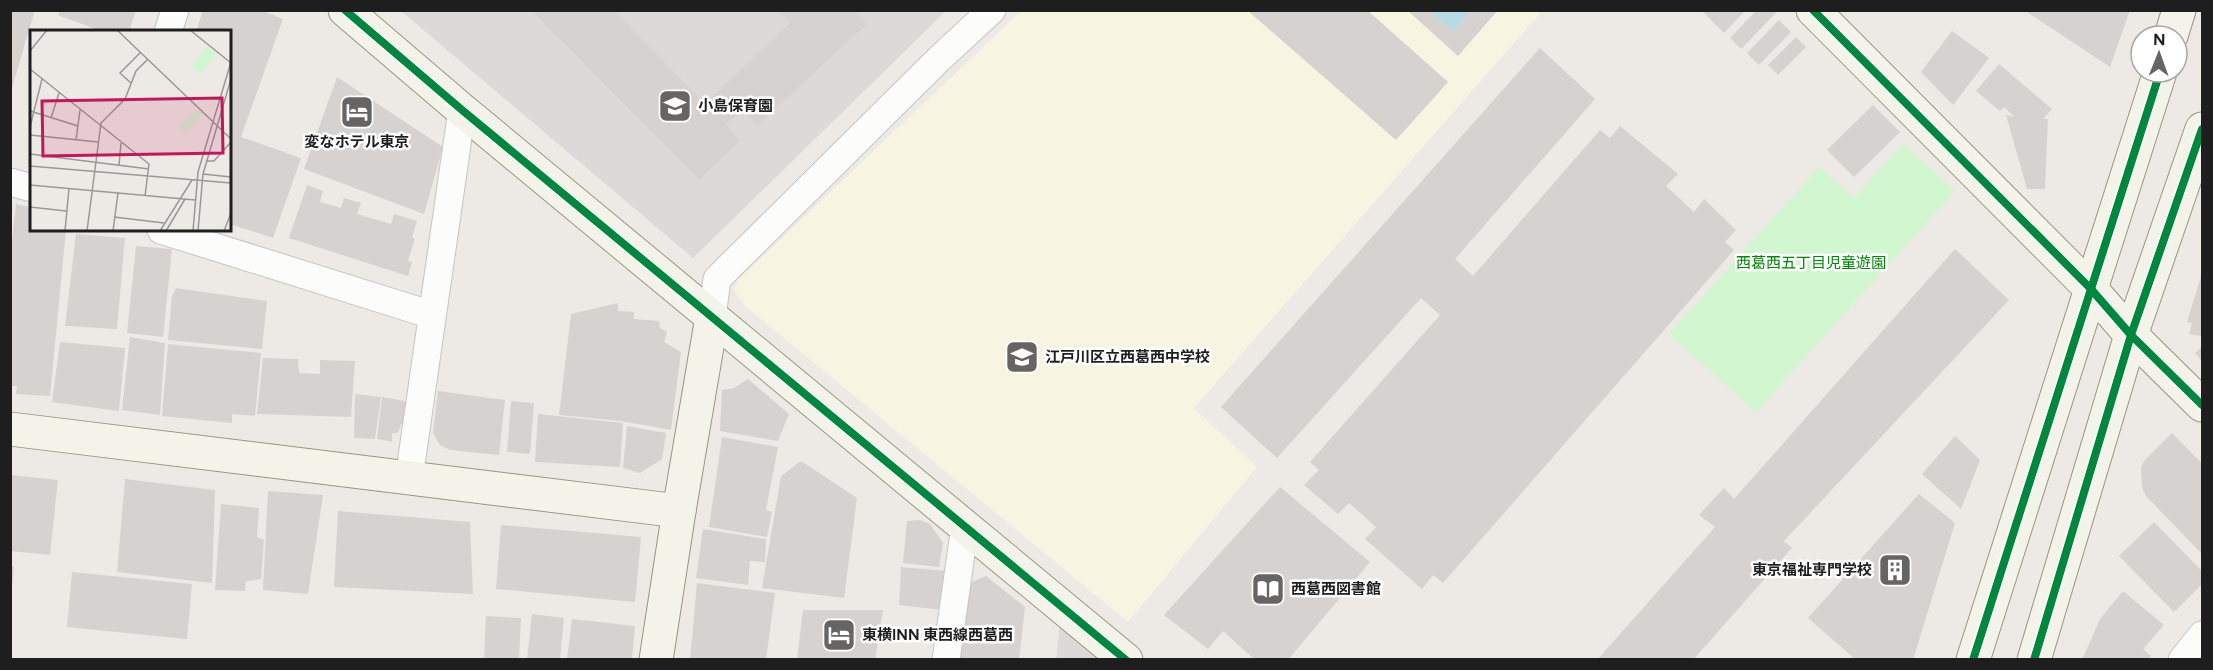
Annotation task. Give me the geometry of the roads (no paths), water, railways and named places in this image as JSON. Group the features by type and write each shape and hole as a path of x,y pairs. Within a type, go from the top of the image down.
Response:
{"street":[{"path":"169,30 175,10"},
{"path":"345,10 462,110 1126,660"},
{"path":"656,660 717,279 940,58 992,10"},
{"path":"1813,10 2090,288 2131,335 2202,405"},
{"path":"2196,10 2202,19"},
{"path":"1973,660 2156,84"},
{"path":"409,478 462,110"},
{"path":"2034,660 2131,335 2202,129"},
{"path":"10,182 30,187"},
{"path":"164,231 432,315"},
{"path":"10,429 679,511"},
{"path":"946,660 965,526"},
{"path":"2182,660 2202,635"}],"water":[{"path":"1429,11 1471,11 1453,31"}],"place":[{"name":"小島保育園","path":"675,106"},
{"name":"変なホテル東京","path":"357,112"},
{"name":"江戸川区立西葛西中学校","path":"1022,357"},
{"name":"東京福祉専門学校","path":"1895,570"},
{"name":"西葛西図書館","path":"1268,589"},
{"name":"東横INN 東西線西葛西","path":"839,635"}],"park label":[{"name":"西葛西五丁目児童遊園","path":"1811,263"}]}
